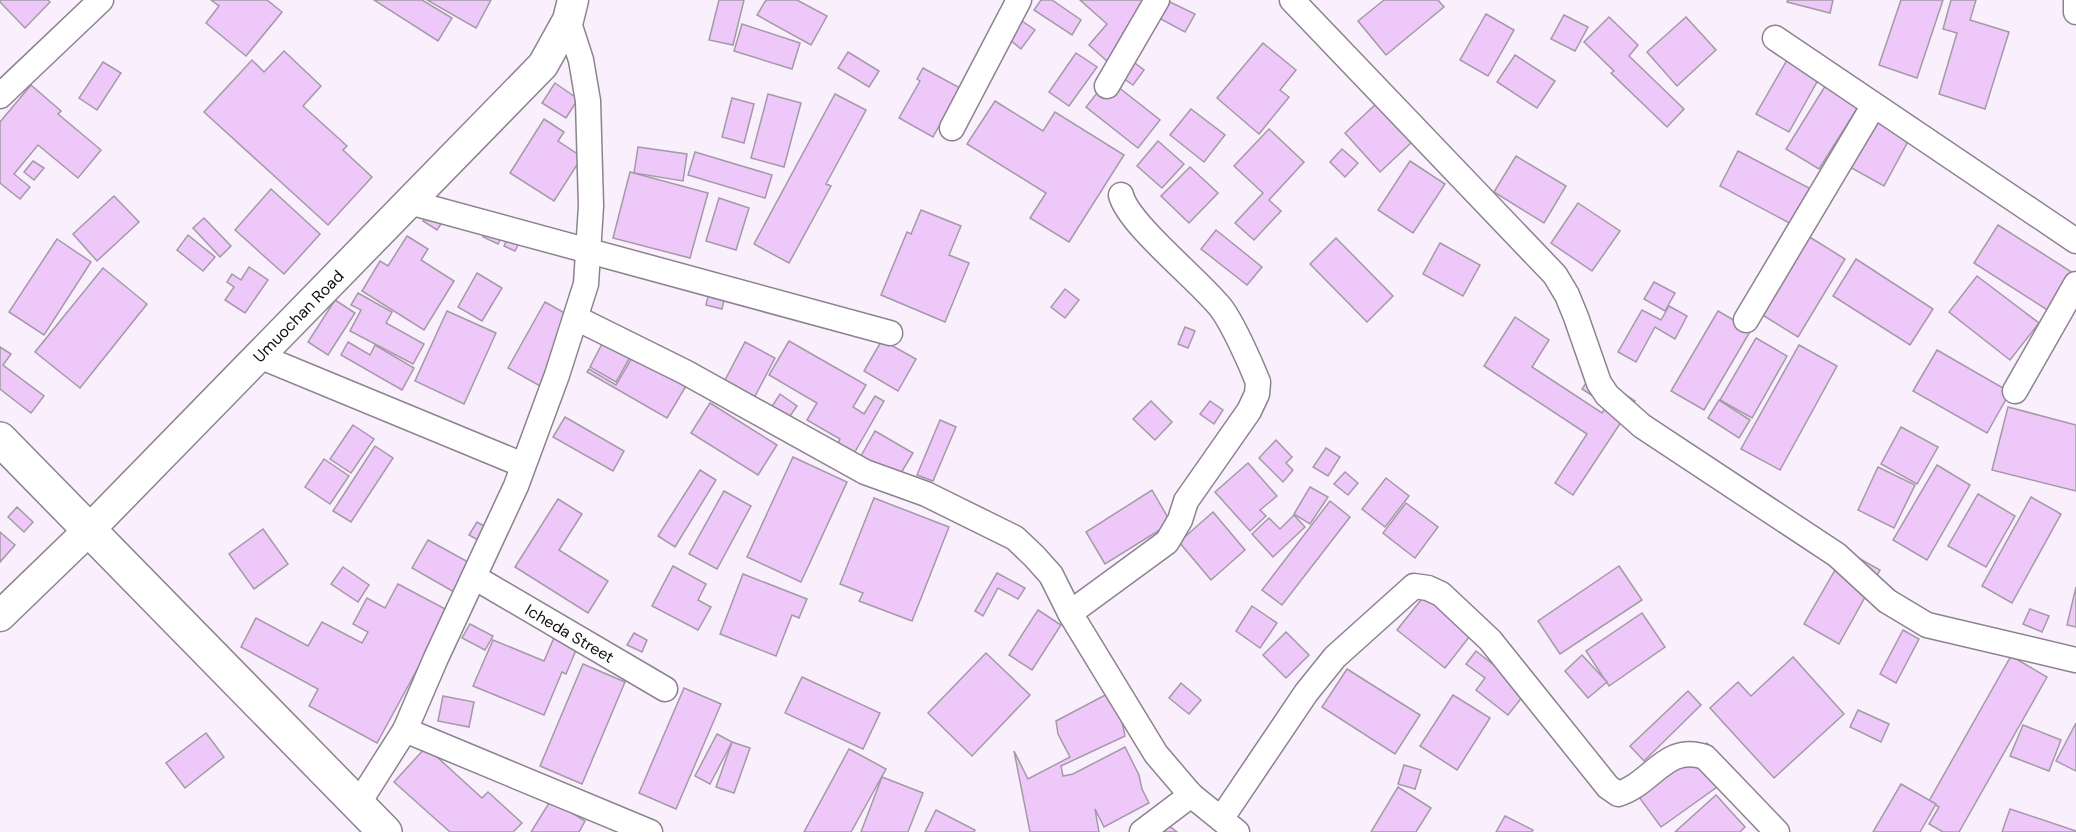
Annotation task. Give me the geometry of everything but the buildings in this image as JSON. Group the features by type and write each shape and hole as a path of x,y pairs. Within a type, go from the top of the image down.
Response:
{"main road":[{"path":"0,439 384,831"}],"street":[{"path":"0,96 101,0"},
{"path":"952,128 1019,0"},
{"path":"1107,86 1157,0"},
{"path":"1292,0 1555,275 1576,316 1599,382 1607,395 1642,426 1837,555 1887,601 1927,625 2076,660"},
{"path":"2076,3 2076,12"},
{"path":"358,804 405,730 516,486 557,375 586,284 591,206 588,101 571,10"},
{"name":"Umuochan Road","path":"0,616 88,530 543,65 571,10"},
{"path":"1775,38 2076,241"},
{"path":"1746,320 1874,105"},
{"path":"1070,613 1167,542 1180,520 1186,501 1249,411 1257,394 1258,382 1222,309 1137,221 1123,205 1121,195"},
{"path":"408,202 890,333"},
{"path":"2015,391 2076,284"},
{"path":"576,318 684,372 865,472 926,494 1015,538 1051,575 1070,613 1156,754 1191,795 1229,826 1306,693 1335,657 1414,586 1421,586 1441,594 1490,640 1608,787 1618,794 1628,791 1670,758 1692,753 1705,757 1777,832"},
{"path":"259,356 523,465"},
{"name":"Icheda Street","path":"474,577 665,689"},
{"path":"405,730 650,832"},
{"path":"1142,832 1191,795"}]}
